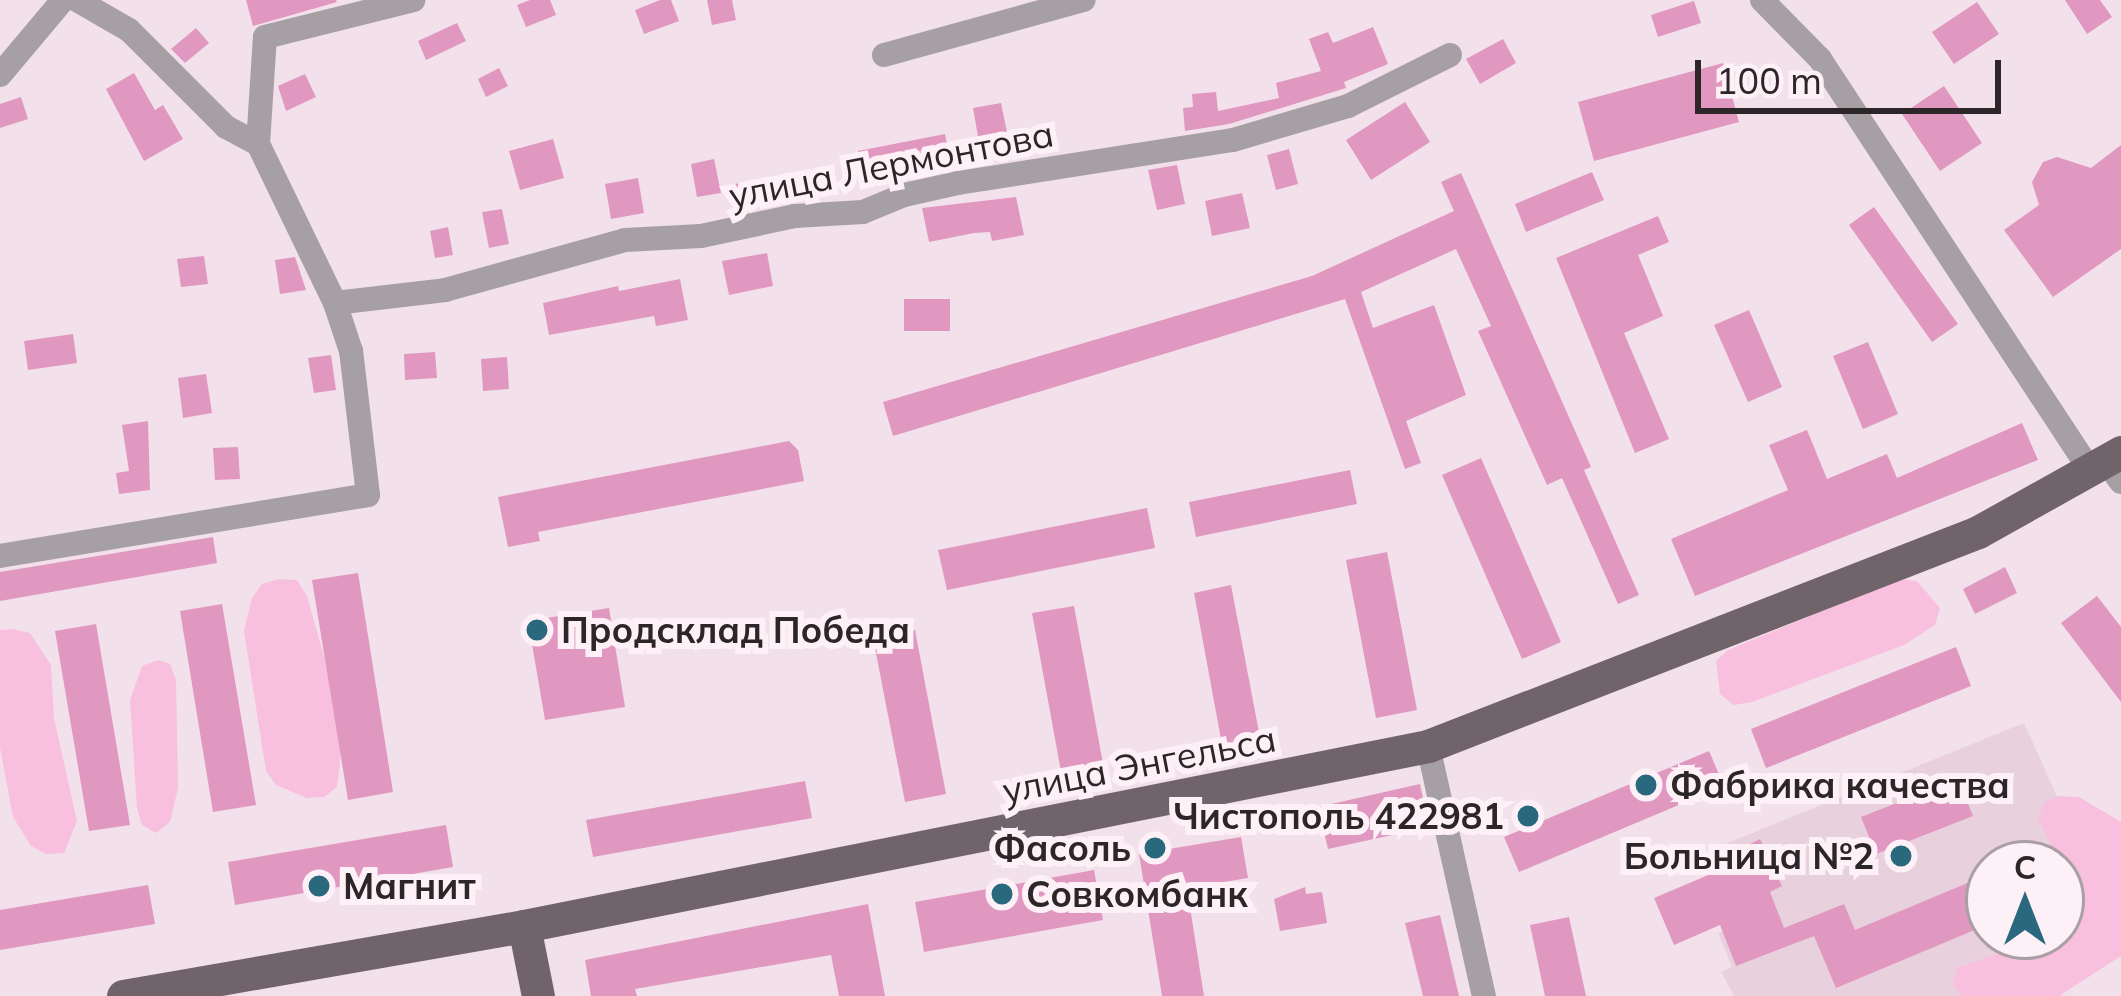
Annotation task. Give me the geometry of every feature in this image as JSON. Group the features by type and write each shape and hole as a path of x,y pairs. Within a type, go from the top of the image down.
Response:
{"main road":[{"name":"улица Энгельса","path":"123,996 524,926 1428,746 1978,532 2110,467"},
{"path":"524,926 538,996"}],"street":[{"path":"0,75 63,0"},
{"path":"77,0 129,30 226,127 258,144"},
{"path":"0,556 368,495 351,351 335,303 258,144 265,37 413,0"},
{"path":"884,55 1084,0"},
{"path":"1762,0 1820,59 2110,467"},
{"name":"улица Лермонтова","path":"335,303 446,290 625,240 701,236 795,216 863,212 958,183 1233,140 1348,106 1450,55"},
{"path":"1428,746 1484,996"}],"shaded area":[{"path":"1900,579 1917,581 1940,608 1935,625 1904,645 1752,702 1734,705 1720,694 1716,661 1728,650"},
{"path":"297,580 307,596 326,664 341,751 337,787 324,797 307,798 276,785 266,771 244,631 252,598 262,584"},
{"path":"0,630 30,633 51,665 54,718 77,821 64,853 46,854 31,846 13,817 0,748"},
{"path":"158,660 170,664 176,680 178,788 170,822 156,833 142,825 137,808 130,700 142,666"},
{"name":"Больница №2","path":"2024,723 2077,840 1965,840 1965,960 2064,960 1979,996 1734,996 1721,972 1732,967 1718,933 1744,920 1715,848"},
{"path":"2079,797 2121,822 2121,956 2059,996 1961,996 1953,985 1957,968 1979,960 2085,960 2085,840 2049,840 2038,818 2045,801"},
{"name":"Больница №2","path":"2085,858 2120,936 2085,951"}],"building":[{"path":"246,0 336,0 337,2 253,26"},
{"path":"550,0 556,15 526,27 517,5"},
{"path":"671,0 679,21 644,34 635,10"},
{"path":"707,0 732,0 736,20 712,25"},
{"path":"2065,0 2100,0 2112,17 2087,34"},
{"path":"1694,1 1701,23 1658,37 1651,15"},
{"path":"1977,2 1999,34 1954,64 1932,32"},
{"path":"457,23 466,41 426,60 418,41"},
{"path":"1373,27 1388,64 1344,82 1346,88 1229,124 1185,131 1183,108 1193,107 1192,94 1216,92 1218,111 1279,98 1276,83 1321,71 1309,39 1328,32 1333,43"},
{"path":"196,28 209,43 185,63 171,49"},
{"path":"1503,39 1516,63 1480,84 1466,59"},
{"path":"1723,63 1739,122 1594,161 1578,102"},
{"path":"499,68 508,86 486,97 478,79"},
{"path":"134,73 155,110 163,105 183,139 144,161 106,89"},
{"path":"305,74 316,97 286,111 278,86"},
{"path":"1944,86 1982,143 1940,171 1902,114"},
{"path":"21,97 28,119 0,128 0,104"},
{"path":"1405,102 1430,142 1371,180 1346,140"},
{"path":"1001,103 1008,137 979,142 973,108"},
{"path":"945,134 951,167 864,181 858,151"},
{"path":"553,139 564,178 520,190 509,151"},
{"path":"2121,145 2121,249 2053,297 2004,230 2039,205 2032,182 2043,162 2057,157 2091,168"},
{"path":"1289,149 1298,184 1276,190 1267,155"},
{"path":"714,159 721,193 697,197 691,164"},
{"path":"1177,165 1185,204 1157,210 1148,170"},
{"path":"1592,172 1604,200 1526,232 1515,204"},
{"path":"1461,173 1591,467 1584,470 1639,595 1618,604 1562,478 1547,485 1478,331 1491,326 1456,249 1361,292 1373,328 1434,305 1466,395 1406,421 1421,463 1405,469 1345,299 893,436 883,402 1312,276 1454,211 1441,182"},
{"path":"638,178 644,213 611,219 605,184"},
{"path":"760,180 764,201 732,207 728,185"},
{"path":"1242,193 1250,228 1212,236 1205,201"},
{"path":"1016,197 1024,235 992,241 990,232 974,233 929,242 922,208"},
{"path":"1874,207 1958,324 1932,342 1849,225"},
{"path":"502,209 509,244 489,248 482,212"},
{"path":"1658,216 1669,242 1638,255 1663,316 1624,333 1669,439 1635,453 1556,258"},
{"path":"448,227 453,255 435,258 430,231"},
{"path":"767,253 773,286 729,295 722,261"},
{"path":"204,256 208,284 181,287 177,259"},
{"path":"295,257 306,290 280,294 275,260"},
{"path":"680,279 688,320 656,326 654,316 549,335 543,303 618,286 619,291"},
{"path":"904,299 950,299 950,331 904,331"},
{"path":"1749,310 1782,387 1748,402 1714,325"},
{"path":"73,334 77,363 28,370 24,341"},
{"path":"1868,342 1898,414 1863,429 1833,356"},
{"path":"435,352 437,378 405,380 404,354"},
{"path":"331,355 336,390 314,393 308,358"},
{"path":"507,357 509,389 483,391 481,359"},
{"path":"206,374 212,413 183,418 178,378"},
{"path":"148,421 150,490 119,494 116,473 129,471 122,425"},
{"path":"2022,423 2038,460 1695,596 1671,539 1788,490 1769,445 1807,430 1827,479 1887,454 1897,478"},
{"path":"789,441 798,450 804,481 538,532 540,541 508,547 498,497"},
{"path":"238,447 240,479 215,480 213,448"},
{"path":"1481,458 1561,642 1522,659 1442,475"},
{"path":"1350,470 1357,504 1196,537 1189,502"},
{"path":"1147,508 1155,548 947,590 938,550"},
{"path":"213,537 217,563 0,601 0,572"},
{"path":"1387,552 1417,710 1376,718 1346,560"},
{"path":"2005,567 2017,593 1975,614 1963,589"},
{"path":"358,573 393,792 348,800 312,580"},
{"path":"1231,585 1261,743 1223,750 1194,593"},
{"path":"2097,596 2121,627 2121,702 2061,623"},
{"path":"222,604 256,805 213,812 180,611"},
{"path":"1074,606 1104,769 1062,777 1032,613"},
{"path":"609,608 625,707 545,720 528,621"},
{"path":"96,624 130,825 89,831 55,631"},
{"path":"915,630 946,794 905,802 873,638"},
{"path":"1956,647 1971,686 1766,768 1751,729"},
{"path":"1709,751 1724,786 1519,872 1504,837"},
{"path":"1958,779 1973,816 1876,854 1861,817"},
{"path":"805,781 812,818 593,857 586,820"},
{"path":"1420,784 1429,827 1328,849 1318,807"},
{"path":"446,825 453,867 235,905 228,862"},
{"path":"1241,837 1248,878 1187,888 1204,996 1162,996 1139,854"},
{"path":"1760,839 1782,886 1770,892 1784,928 1844,904 1855,930 1965,884 1965,934 1836,988 1814,936 1736,966 1720,925 1674,945 1654,898 1739,862 1734,852"},
{"path":"1094,870 1103,920 924,952 915,902"},
{"path":"148,885 155,924 0,950 0,910"},
{"path":"1305,887 1306,894 1322,892 1327,923 1280,931 1274,899"},
{"path":"868,904 885,996 839,996 831,955 635,989 637,996 591,996 585,960"},
{"path":"1440,915 1459,996 1423,996 1405,923"},
{"path":"1569,917 1586,996 1545,996 1530,925"}],"place":[{"name":"Продсклад Победа","path":"537,630"},
{"name":"Фабрика качества","path":"1646,785"},
{"name":"Чистополь 422981","path":"1528,816"},
{"name":"Фасоль","path":"1155,848"},
{"name":"Больница №2","path":"1901,856"},
{"name":"Магнит","path":"319,886"},
{"name":"Совкомбанк","path":"1002,894"}]}
